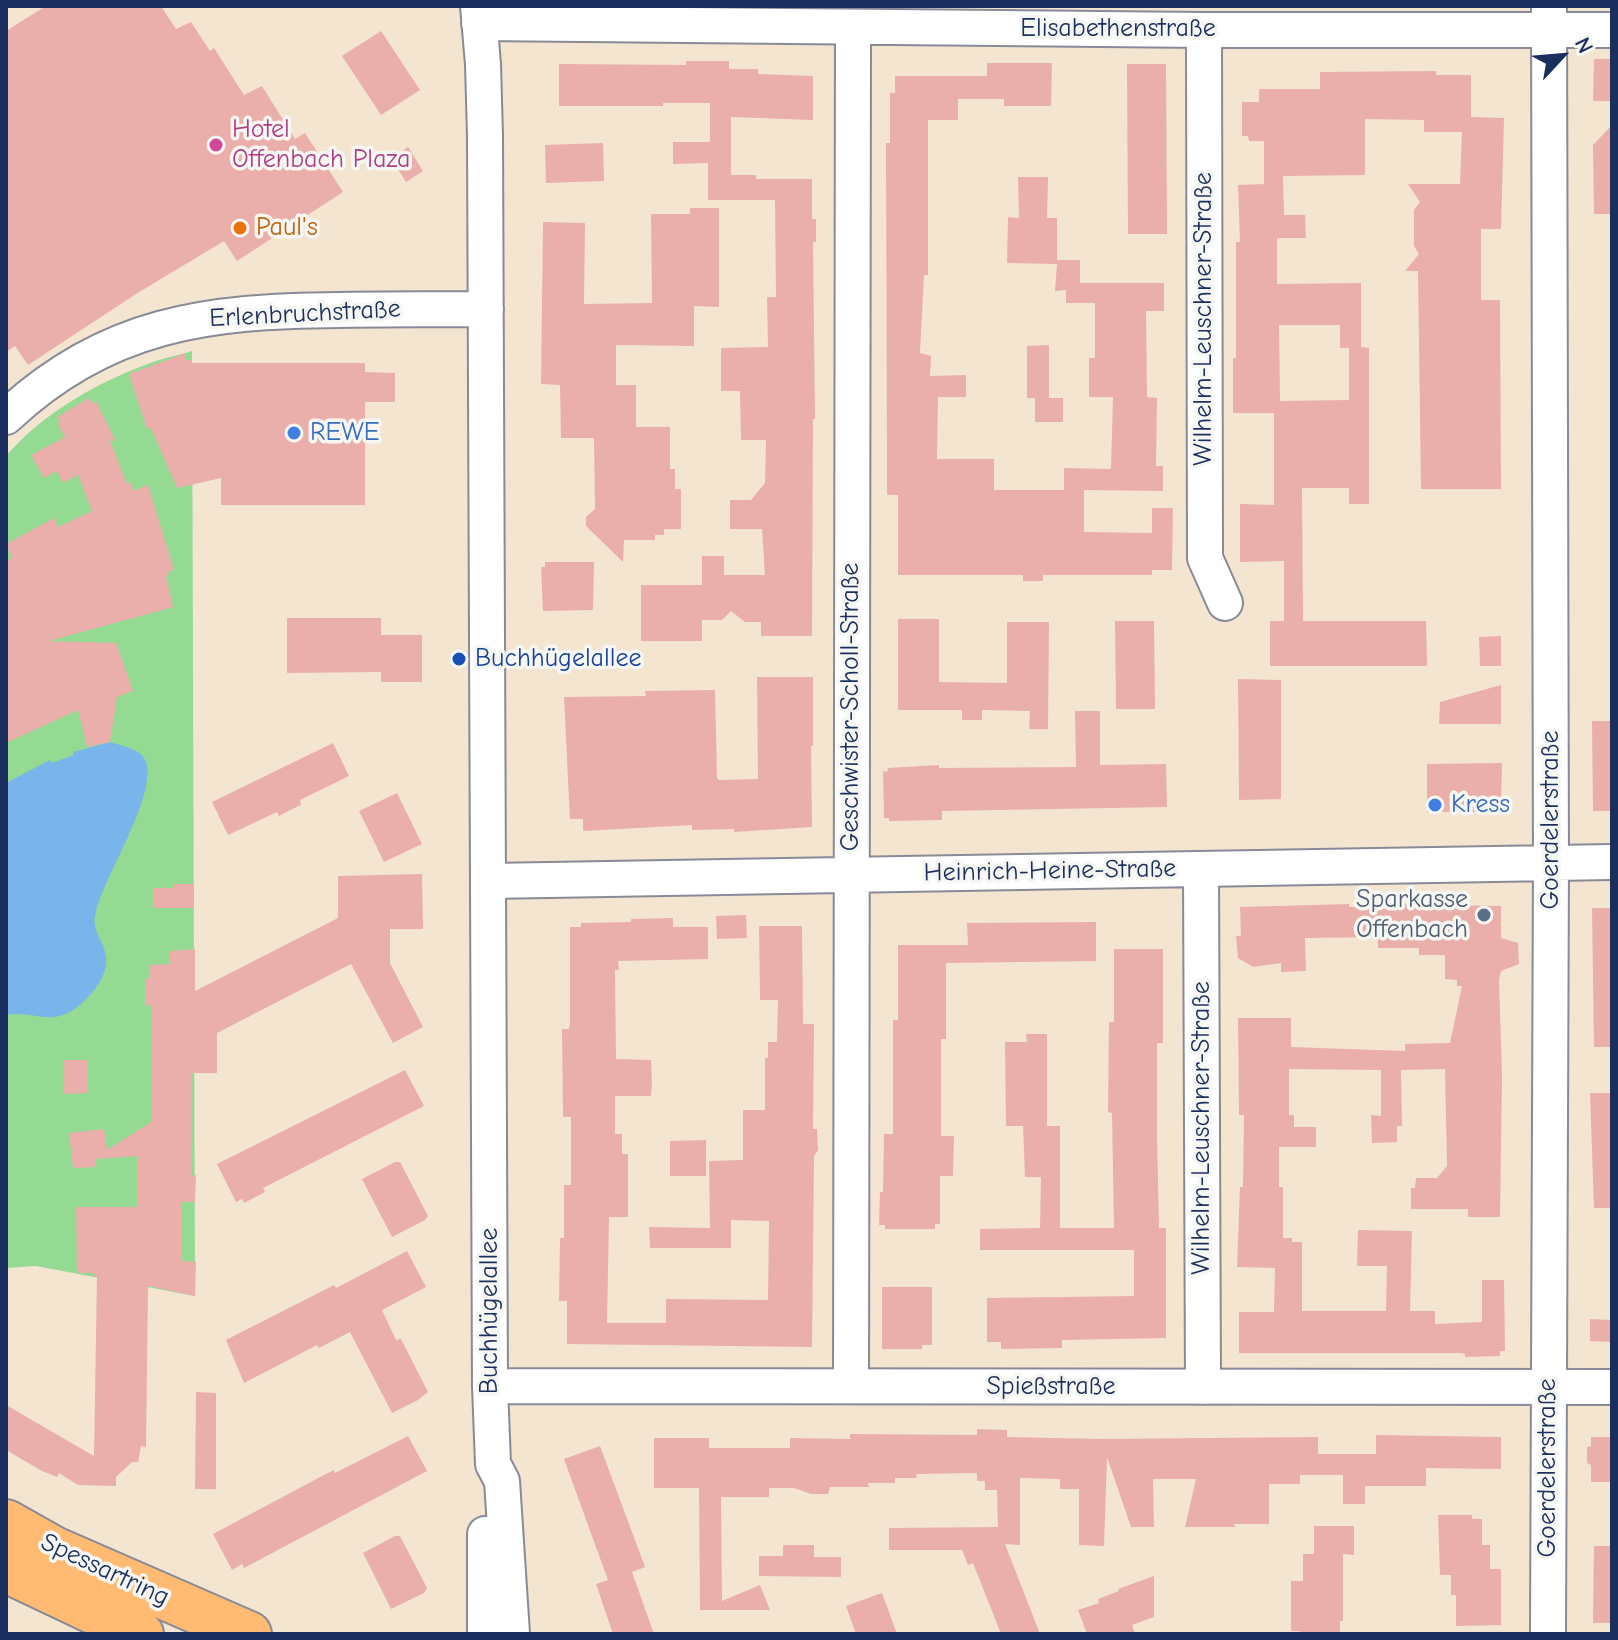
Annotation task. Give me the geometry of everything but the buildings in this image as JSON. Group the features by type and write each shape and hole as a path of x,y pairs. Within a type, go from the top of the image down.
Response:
{"main road":[{"name":"Spessartring","path":"6,1522 54,1549 249,1634"},
{"name":"Spessartring","path":"6,1570 141,1634"}],"street":[{"name":"Elisabethenstraße","path":"478,15 853,27 1204,30 1549,18 1612,30"},
{"name":"Buchhügelallee","path":"478,15 485,124 490,1386 493,1464 502,1481 512,1634"},
{"name":"Goerdelerstraße","path":"1548,1634 1551,863 1549,18"},
{"name":"Geschwister-Scholl-Straße","path":"851,1386 853,27"},
{"name":"Wilhelm-Leuschner-Straße","path":"1204,30 1205,558 1225,603"},
{"name":"Erlenbruchstraße","path":"6,417 51,379 92,354 132,337 184,322 214,316 287,310 486,309"},
{"name":"Heinrich-Heine-Straße","path":"489,881 1612,862"},
{"name":"Wilhelm-Leuschner-Straße","path":"1201,869 1203,1387"},
{"name":"Spießstraße","path":"490,1386 1612,1387"},
{"name":"Buchhügelallee","path":"485,1634 484,1482 493,1464"}],"green space":[{"path":"192,351 195,1296 36,1266 6,1268 6,456 38,425 94,388 135,369"}],"water":[{"path":"110,742 140,754 146,762 147,776 137,814 96,911 96,930 106,957 105,971 87,998 67,1014 50,1017 6,1015 6,783 50,760 52,763 74,755 73,752"}],"place":[{"name":"Hotel Offenbach Plaza","path":"216,145"},
{"name":"Paul's","path":"240,228"},
{"name":"REWE","path":"294,433"},
{"name":"Buchhügelallee","path":"459,659"},
{"name":"Kress","path":"1435,805"},
{"name":"Sparkasse Offenbach","path":"1484,915"}]}
